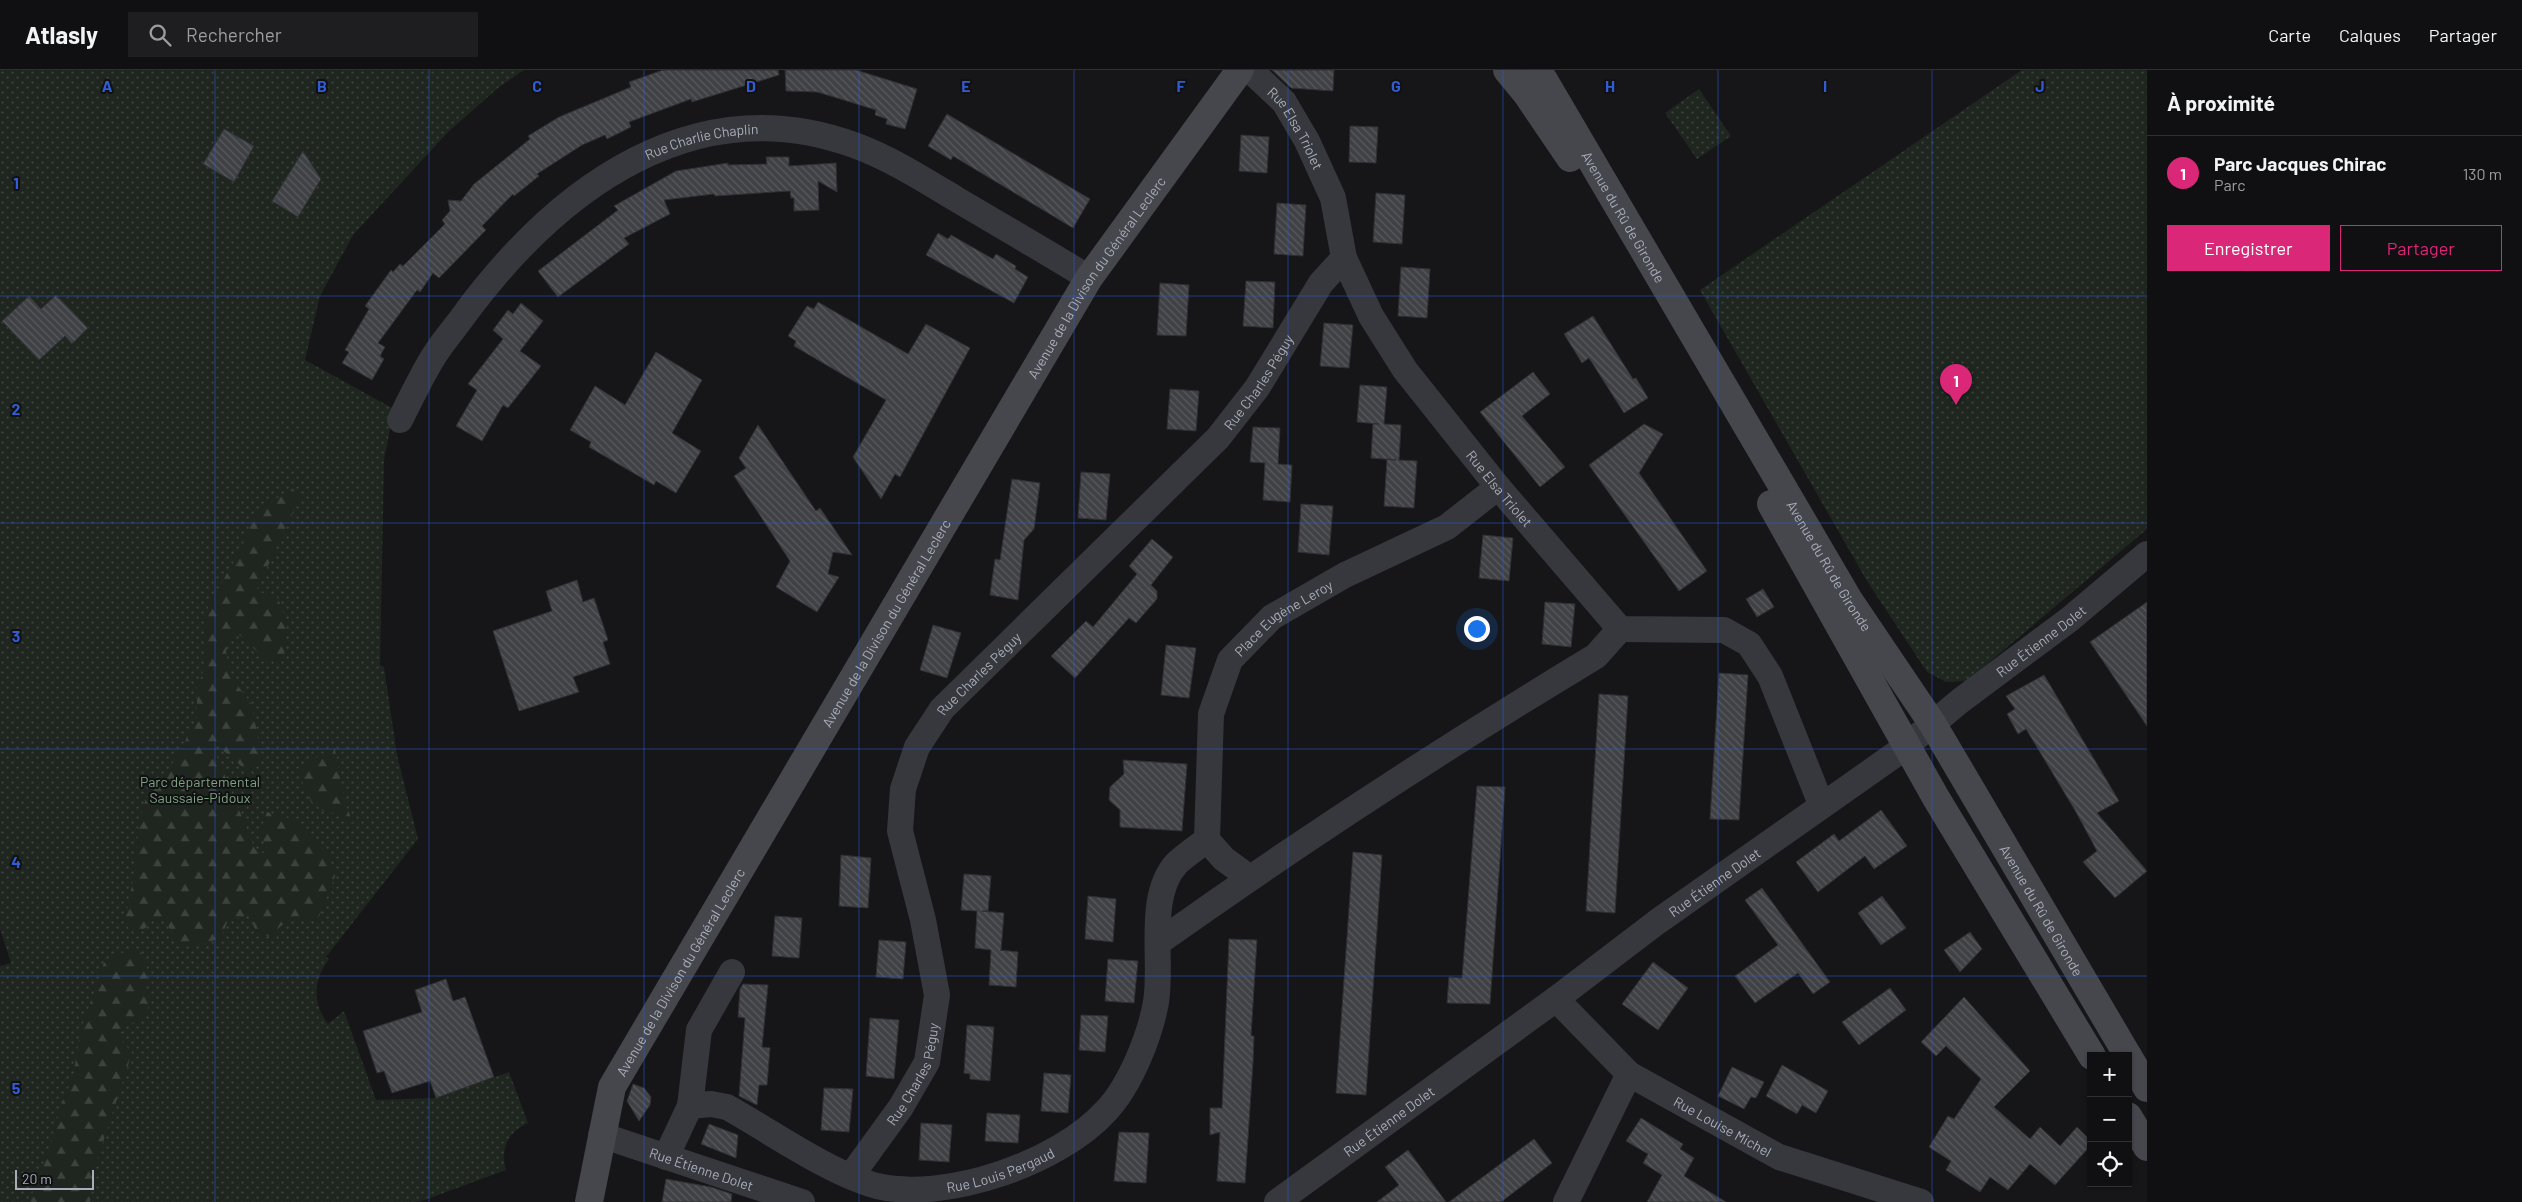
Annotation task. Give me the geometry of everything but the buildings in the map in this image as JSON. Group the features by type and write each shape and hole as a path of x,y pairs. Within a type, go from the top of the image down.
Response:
{"main road":[{"name":"Avenue de la Divison du Général Leclerc","path":"589,1202 612,1087 1089,278 1240,70"},
{"name":"Avenue du Rû de Gironde","path":"1506,70 1526,93 1584,178 1836,617 1906,745 2090,1052"},
{"name":"Avenue du Rû de Gironde","path":"1538,70 1849,600 1932,724 2126,1052"},
{"name":"Avenue du Rû de Gironde","path":"2132,1063 2147,1088"},
{"path":"2132,1123 2147,1147"}],"street":[{"name":"Rue Elsa Triolet","path":"1250,70 1284,102 1307,141 1333,198 1344,258 1372,316 1405,370 1498,487 1620,629"},
{"name":"Rue Charlie Chaplin","path":"400,420 433,358 482,292 540,228 580,194 629,161 652,150 702,135 756,128 790,129 854,145 895,163 1089,278"},
{"name":"Rue Charles Péguy","path":"851,1176 901,1107 927,1062 937,995 923,920 900,831 903,789 917,747 942,708 1218,438 1257,388 1321,283 1344,258"},
{"name":"Place Eugène Leroy","path":"1207,840 1211,714 1230,660 1272,617 1345,575 1447,527 1498,487"},
{"name":"Rue Étienne Dolet","path":"1277,1202 1556,999 1657,922 1906,745 2070,619 2147,554"},
{"path":"1159,942 1250,878 1409,772 1596,656 1620,629 1724,630 1749,644 1770,676 1822,804"},
{"path":"1159,942 1160,895 1176,864 1207,840 1224,859 1250,878"},
{"name":"Rue Louis Pergaud","path":"690,1106 711,1104 727,1107 851,1176 878,1186 924,1190 986,1180 1059,1149 1106,1111 1140,1059 1156,1002 1159,942"},
{"path":"666,1158 690,1106 699,1030 732,972"},
{"name":"Rue Louise Michel","path":"1556,999 1629,1074 1779,1157 1921,1202"},
{"path":"1566,1202 1629,1074"},
{"name":"Rue Étienne Dolet","path":"601,1135 802,1202"}],"green space":[{"name":"Parc départemental Saussaie-Pidoux","path":"0,70 524,70 498,88 448,132 353,235 320,296 305,360 394,409 384,460 380,665 384,667 397,755 418,839 326,957 329,959 317,983 317,1000 319,1008 328,1024 344,1011 376,1100 436,1098 509,1072 528,1123 515,1131 507,1142 504,1155 506,1170 419,1202 0,1202 0,966 11,963 0,929"},
{"path":"2022,70 2147,70 2147,529 1967,681 1946,682 1927,672 1867,581 1700,290"},
{"path":"1699,89 1731,136 1697,159 1665,113"},
{"path":"292,488 300,498 256,591 277,597 286,626 284,656 277,662 262,657 243,637 234,633 226,651 230,675 252,705 259,744 260,763 247,771 218,746 214,749 255,849 267,855 266,844 259,835 267,812 291,819 327,850 335,876 317,922 302,919 290,920 280,926 270,937 257,933 249,916 228,920 221,938 201,944 177,944 167,923 161,919 152,921 141,932 129,930 125,920 133,880 139,823 146,798 163,780 197,720 197,684 202,676 206,652 205,626 208,607 241,549 255,514"},
{"path":"334,745 346,805 353,823 335,813 325,812 311,802 298,772"},
{"path":"128,950 141,953 147,968 146,990 150,1002 144,1017 130,1024 117,1035 132,1053 94,1170 90,1202 28,1202 41,1175 63,1099 73,1078 80,1032 104,963"}],"place":[{"name":"Parc Jacques Chirac","path":"1956,405"}]}
